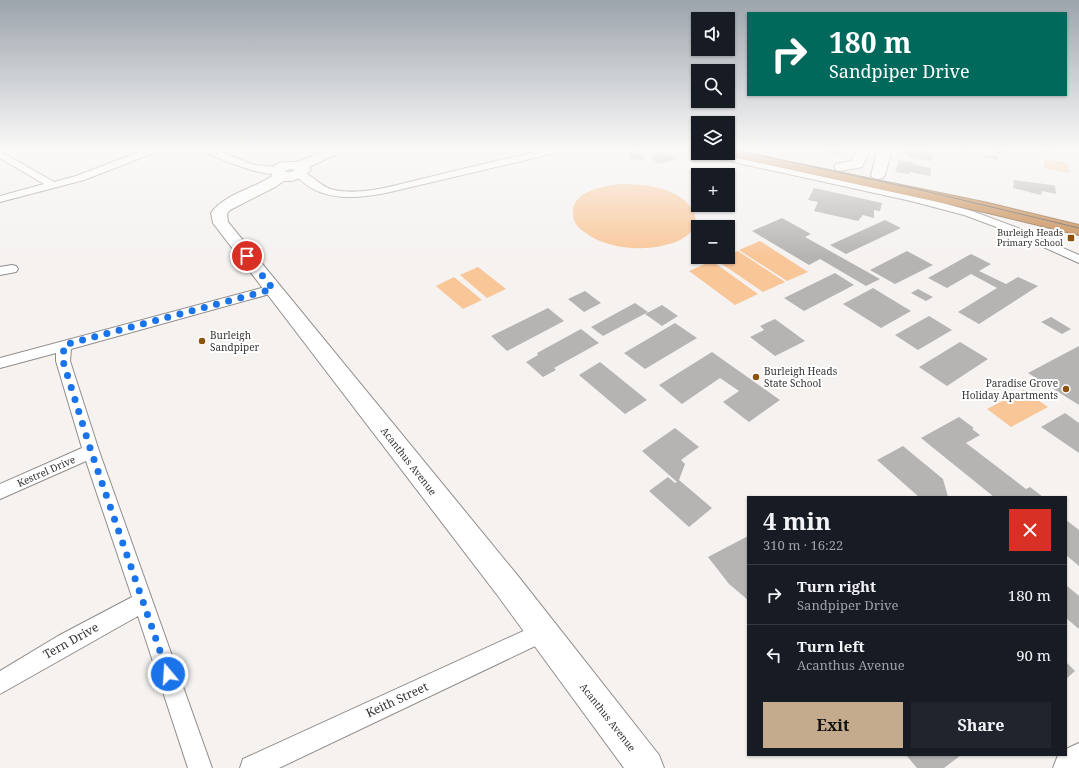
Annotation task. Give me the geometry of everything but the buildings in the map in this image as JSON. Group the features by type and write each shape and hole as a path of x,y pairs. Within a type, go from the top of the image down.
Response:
{"highway":[{"path":"880,185 988,208 1079,230"},
{"path":"923,185 1079,219"}],"street":[{"path":"0,199 57,185"},
{"name":"Acanthus Avenue","path":"268,185 229,203 218,213 221,223 543,632 646,768"},
{"path":"314,185 322,189 341,194 362,194 408,185"},
{"path":"852,185 912,198 987,220 1034,235 1079,254"},
{"path":"1034,235 1079,259"},
{"path":"0,363 273,289"},
{"path":"64,345 63,361 91,451 200,768"},
{"name":"Kestrel Drive","path":"0,492 91,451"},
{"name":"Tern Drive","path":"0,683 42,657 144,602"},
{"name":"Keith Street","path":"252,768 543,632"},
{"path":"1071,768 1079,761"}],"shaded area":[{"path":"614,185 636,185 650,186 669,191 686,202 691,208 691,212 693,212 695,220 691,220 691,231 688,235 669,244 645,248 612,245 592,237 576,224 573,214 574,206 577,200 590,191"},
{"path":"760,241 808,272 787,281 739,250"},
{"path":"738,251 785,282 763,292 722,264 735,264 735,252"},
{"path":"705,264 716,264 758,294 735,305 689,271"},
{"path":"478,267 506,289 487,298 460,275"},
{"path":"454,277 482,300 463,309 436,286"},
{"path":"1023,390 1048,407 1011,427 987,409"}],"tram line":[{"path":"897,185 1079,228"}],"place":[{"name":"Burleigh Heads Primary School","path":"1071,238"},
{"name":"Burleigh Sandpiper","path":"202,341"},
{"name":"Burleigh Heads State School","path":"756,377"},
{"name":"Paradise Grove Holiday Apartments","path":"1066,389"}],"route":[{"path":"168,674 91,451 63,361 64,345 273,289 247,256"}]}
